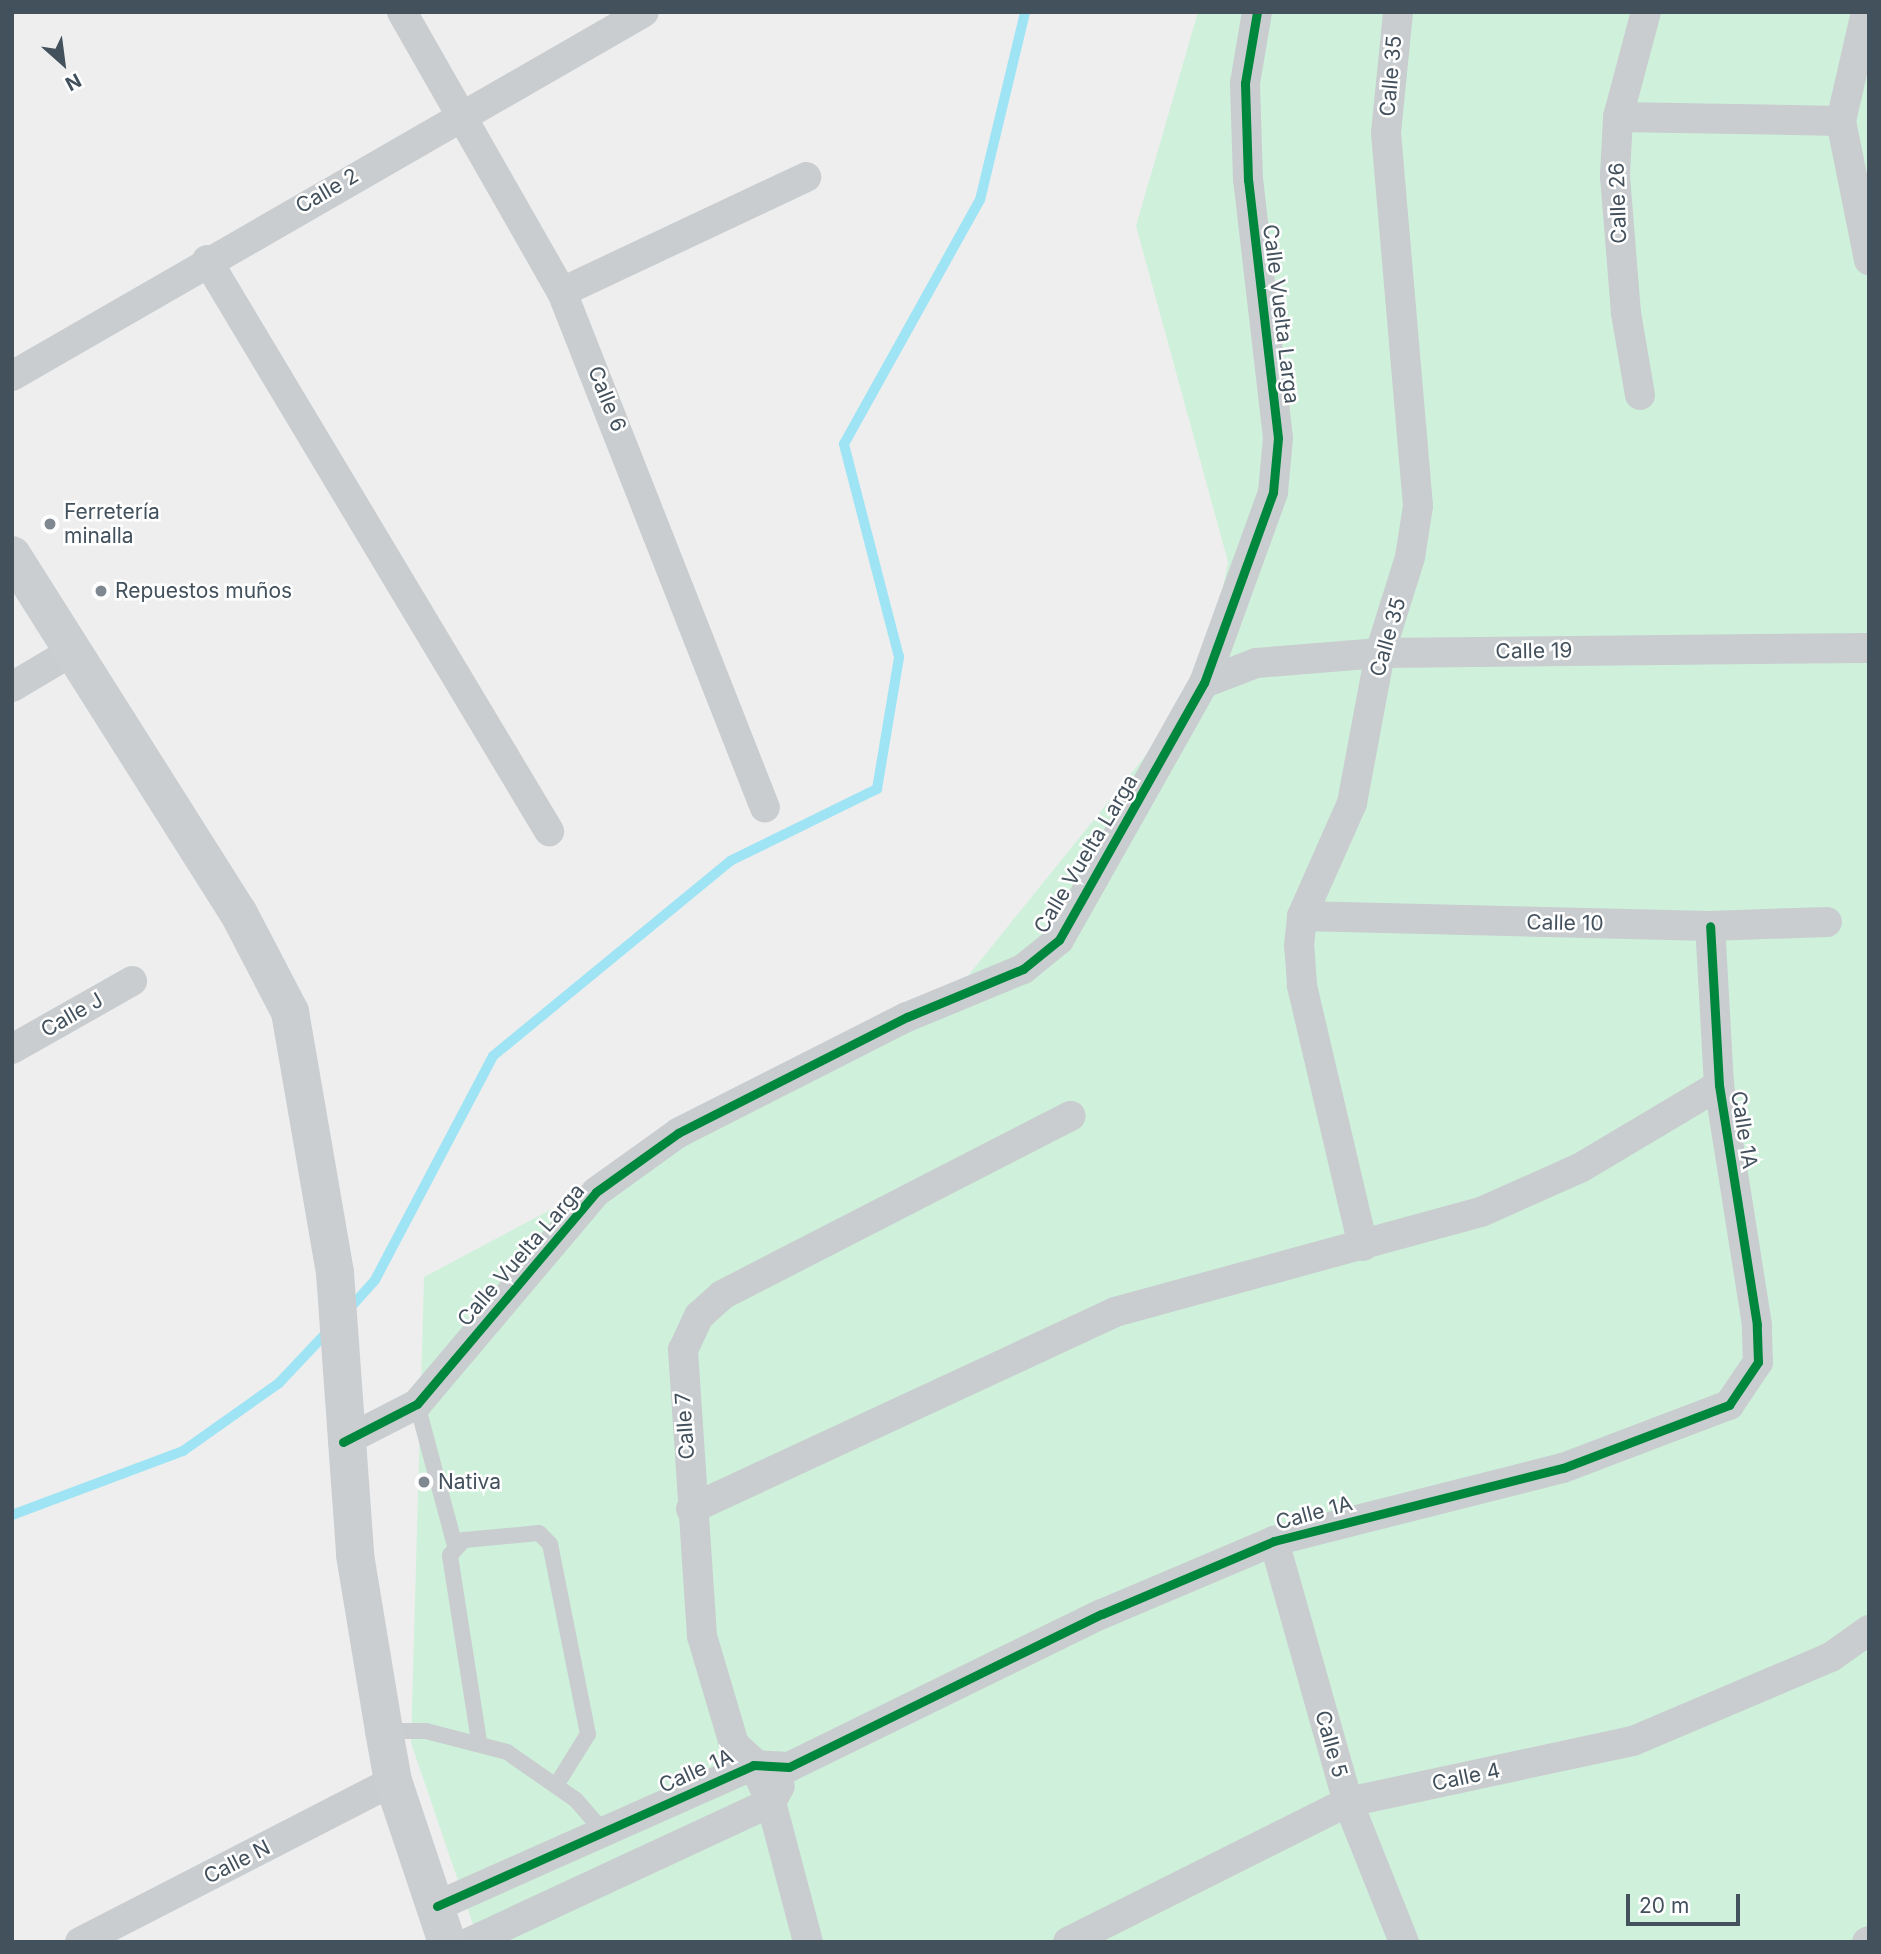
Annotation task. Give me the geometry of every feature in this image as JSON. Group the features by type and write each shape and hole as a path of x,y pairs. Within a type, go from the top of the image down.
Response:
{"street":[{"name":"Calle 6","path":"402,12 458,115 562,292 765,808"},
{"name":"Calle 2","path":"12,376 458,115 644,12"},
{"name":"Calle Vuelta Larga","path":"343,1442 417,1404 596,1192 668,1140 907,1017 1023,969 1059,940 1204,683 1250,563 1278,464 1248,180 1245,83 1257,12"},
{"name":"Calle 35","path":"1363,1246 1302,985 1302,916 1352,803 1380,653 1410,557 1418,506 1386,133 1398,12"},
{"name":"Calle 26","path":"1640,395 1617,232 1618,117 1646,12"},
{"path":"1866,12 1841,121 1869,260"},
{"path":"1618,117 1841,121"},
{"path":"562,292 806,177"},
{"path":"208,260 549,831"},
{"path":"12,555 238,912 290,1012 335,1273 336,1358 343,1442 384,1731 393,1781 447,1942"},
{"name":"Calle 19","path":"1204,683 1256,663 1380,653 1869,648"},
{"path":"12,687 71,652"},
{"name":"Calle 10","path":"1302,916 1710,926 1827,922"},
{"name":"Calle 1A","path":"437,1906 753,1765 789,1767 1102,1614 1274,1541 1624,1450 1714,1413 1741,1393 1758,1362 1757,1325 1719,1085 1710,926"},
{"name":"Calle J","path":"12,1049 132,981"},
{"path":"691,1509 1115,1312 1363,1246 1518,1196 1580,1168 1719,1085"},
{"name":"Calle 7","path":"808,1942 771,1802 753,1765 734,1744 712,1680 691,1509 683,1350 709,1304 1072,1116"},
{"name":"Calle 5","path":"1274,1541 1348,1802 1405,1942"},
{"name":"Calle 4","path":"1068,1942 1348,1802 1633,1741 1831,1657 1869,1630"},
{"path":"470,1942 771,1802 789,1767"},
{"name":"Calle N","path":"80,1942 393,1781"}],"lane":[{"path":"417,1404 455,1546 450,1555 479,1741"},
{"path":"455,1546 539,1533 550,1544 588,1734 557,1784"},
{"path":"384,1731 479,1741 557,1784 603,1831"}],"green space":[{"path":"1198,12 1869,12 1869,1942 479,1942 411,1743 424,1277 951,997 1204,683 1228,562 1136,226"}],"waterway":[{"path":"349,1309 375,1280 493,1056 730,861 877,789 899,657 844,444 980,200 1025,12"},
{"path":"12,1515 183,1451 279,1383 328,1331"}],"cycle path":[{"path":"343,1442 417,1404 596,1192 678,1133 907,1017 1023,969 1059,940 1204,683 1273,492 1278,438 1248,180 1245,83 1257,12"},
{"path":"437,1906 753,1765 789,1767 1102,1614 1274,1541 1563,1468 1729,1405 1758,1362 1757,1325 1719,1085 1710,926"}],"place":[{"name":"Ferretería minalla","path":"50,524"},
{"name":"Repuestos muños","path":"101,591"},
{"name":"Nativa","path":"424,1482"}]}
